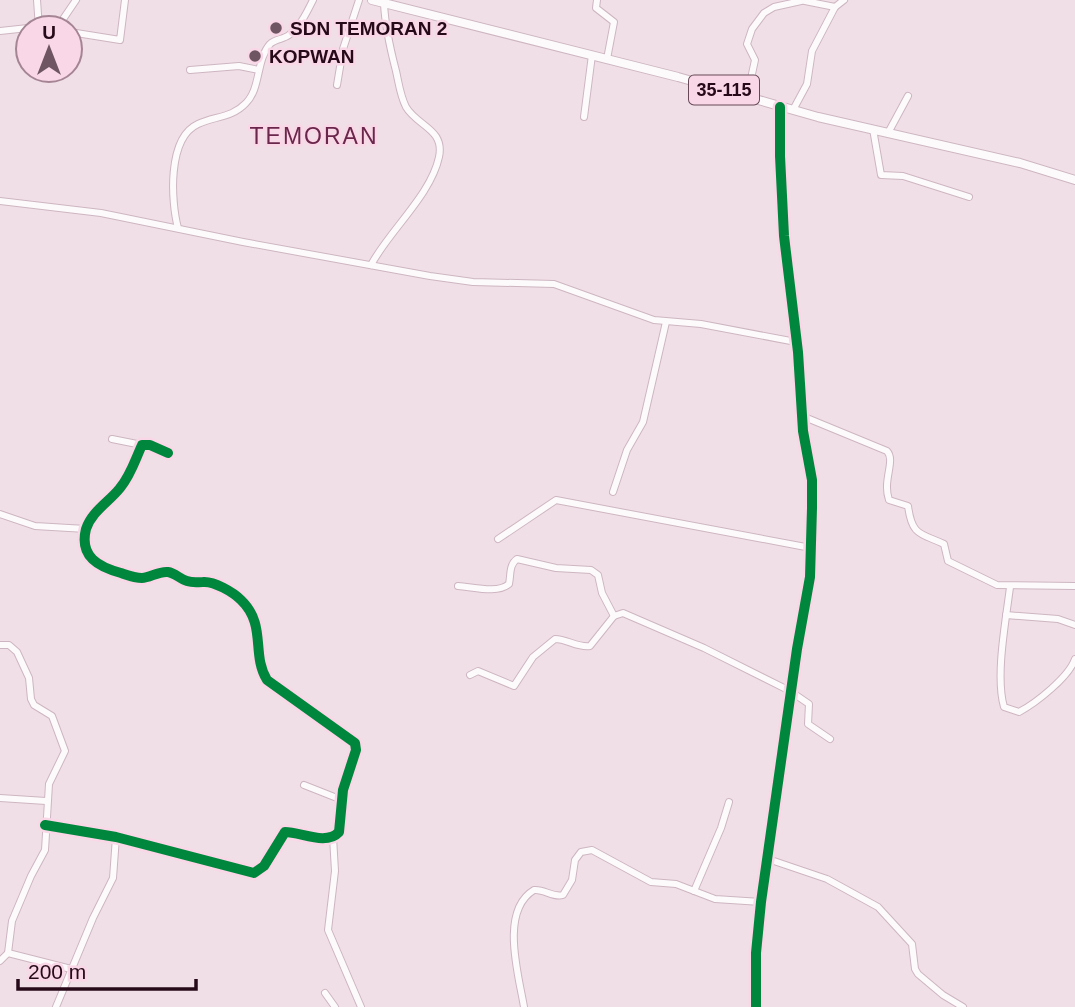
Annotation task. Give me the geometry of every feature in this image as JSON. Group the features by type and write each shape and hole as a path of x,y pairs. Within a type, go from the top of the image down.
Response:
{"main road":[{"name":"35-115","path":"372,0 405,4 780,107 1020,163 1075,180"}],"street":[{"path":"84,34 120,40 125,0"},
{"path":"178,228 174,213 174,173 183,140 195,125 226,117 246,103 254,92 259,70 270,45 294,31 313,0"},
{"path":"337,85 343,49 359,0"},
{"path":"597,0 595,6 614,22 607,59"},
{"path":"747,97 755,60 747,44 752,29 764,13 769,9 801,0 835,8"},
{"path":"793,110 807,84 812,51 835,8 844,0"},
{"path":"370,265 417,200 434,170 440,148 435,133 411,114 400,95 387,39 384,3"},
{"path":"584,117 592,55"},
{"path":"190,71 239,66 259,70"},
{"path":"888,133 908,96"},
{"path":"756,1007 756,953 761,902 790,691 808,587 811,548 811,480 784,236 780,107"},
{"path":"873,129 881,175 903,176 969,197"},
{"path":"0,201 101,213 473,282 564,286 632,313 796,342"},
{"path":"613,492 627,450 643,422 666,321"},
{"path":"802,416 887,451 892,460 887,472 886,492 889,500 908,506 910,523 920,535 944,544 948,561 990,583 1010,587 1075,586"},
{"path":"112,439 150,445 168,453"},
{"path":"46,825 116,837 254,873 264,866 285,832 333,837 337,835 340,827 345,783 356,750 355,743 267,680 261,666 258,627 239,597 211,583 191,583 169,572 139,578 96,565 91,559 85,543 86,529 97,510 114,495 127,478 142,445"},
{"path":"498,539 556,500 811,548"},
{"path":"0,514 35,526 86,529"},
{"path":"458,586 503,588 509,584 513,562 517,559 556,568 590,570 598,575 602,593 614,616"},
{"path":"1010,587 1002,684 1004,707 1019,712 1032,705 1070,670 1075,659"},
{"path":"470,675 478,671 514,686 533,657 555,639 563,639 583,647 590,646 614,616 631,614 790,691 809,704 808,724 830,739"},
{"path":"1006,615 1058,619 1075,625"},
{"path":"0,645 9,645 17,652 29,678 34,705 52,716 64,744 64,756 51,776 46,801 45,850 12,921 8,953 0,961"},
{"path":"304,785 342,800"},
{"path":"0,799 46,801"},
{"path":"694,891 729,802"},
{"path":"55,1007 113,878 116,837"},
{"path":"333,837 335,872 328,930 361,1007"},
{"path":"524,1007 513,947 514,929 522,902 534,890 563,895 572,880 576,860 581,852 592,850 651,883 676,884 715,899 761,902"},
{"path":"768,859 827,879 878,907 912,944 918,974 947,998 963,1007"},
{"path":"8,953 71,969"},
{"path":"325,993 335,1007"}],"cycle path":[{"path":"756,1007 756,953 761,902 797,649 810,577 812,508 812,480 803,431 798,352 784,236 780,107"},
{"path":"45,825 116,837 254,873 264,866 285,832 320,838 334,836 339,832 343,790 356,750 355,743 267,680 262,670 254,619 241,600 218,585 189,582 168,572 142,578 113,571 98,564 88,554 85,547 86,529 96,512 124,483 142,445 150,445 168,453"}],"place":[{"name":"SDN TEMORAN 2","path":"276,28"},
{"name":"KOPWAN","path":"255,56"}],"district":[{"name":"TEMORAN","path":"314,136"}]}
